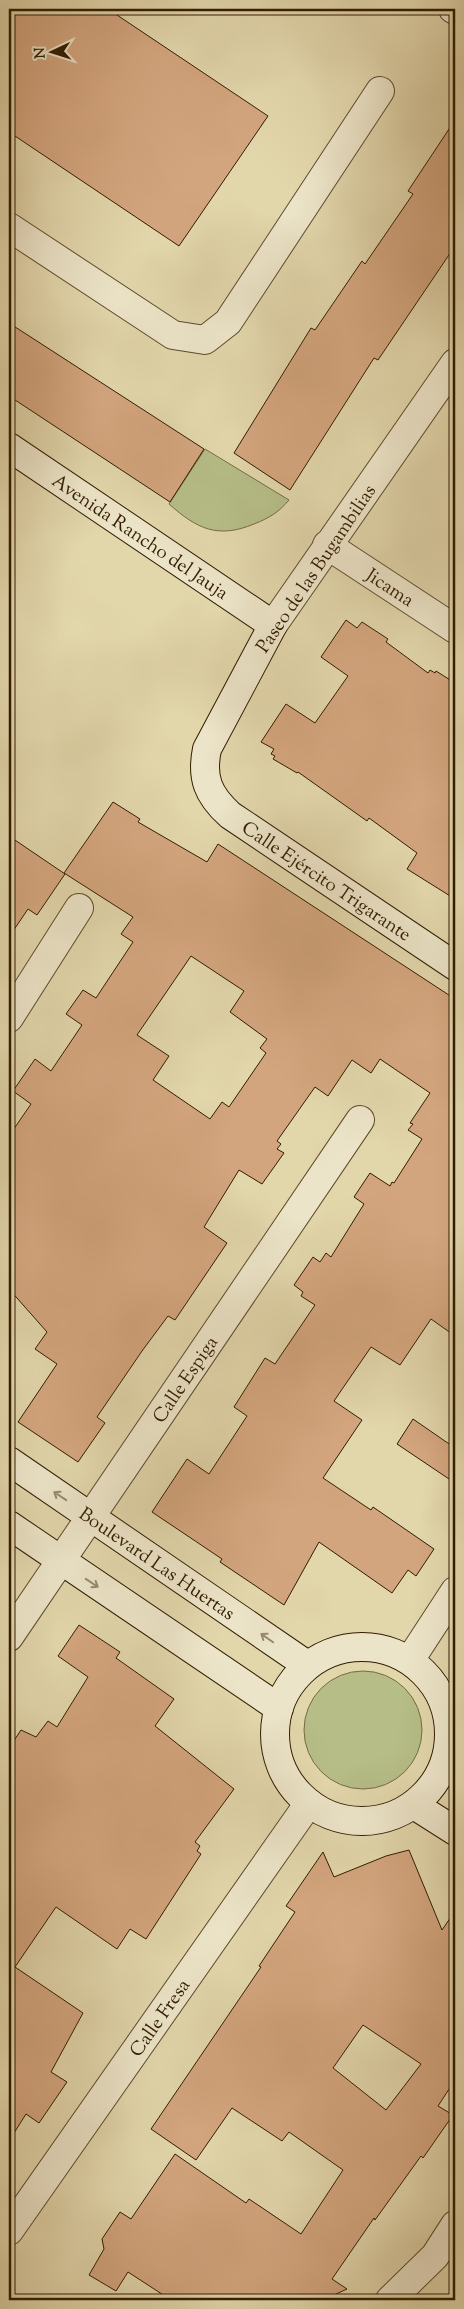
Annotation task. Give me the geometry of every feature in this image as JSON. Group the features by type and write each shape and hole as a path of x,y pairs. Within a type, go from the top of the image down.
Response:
{"street":[{"path":"9,227 173,335 205,340 228,322 380,91"},
{"name":"Paseo de las Bugambilias","path":"208,786 203,768 207,749 273,625 455,363"},
{"name":"Avenida Rancho del Jauja","path":"9,447 273,625"},
{"name":"Jicama","path":"328,545 455,629"},
{"name":"Calle Ejército Trigarante","path":"208,786 218,804 230,814 455,966"},
{"path":"9,1018 80,908"},
{"name":"Calle Espiga","path":"9,1637 360,1120"},
{"name":"Boulevard Las Huertas","path":"9,1461 307,1665"},
{"path":"9,1526 279,1708"},
{"path":"410,1660 455,1592"},
{"path":"358,1646 385,1649 410,1660 430,1679 444,1703 450,1730 451,1760 435,1783 414,1805 387,1819 357,1822 327,1815 301,1798 283,1773 275,1744 279,1708 288,1686 307,1665 331,1651 358,1646"},
{"name":"Calle Fresa","path":"9,2231 309,1803"},
{"path":"414,1805 455,1831"},
{"path":"390,2300 435,2256 455,2225"}],"green space":[{"path":"205,449 289,500 269,517 254,524 229,531 208,529 189,520 169,504"},
{"path":"363,1671 375,1672 386,1676 405,1688 417,1707 421,1718 421,1742 417,1753 405,1772 386,1784 375,1788 363,1789 351,1788 340,1784 321,1772 309,1753 305,1742 304,1730 305,1718 309,1707 321,1688 340,1676 351,1672"}],"building":[{"path":"9,9 108,9 268,116 179,246 9,132"},
{"path":"455,120 455,246 378,360 374,358 290,490 234,453 311,328 315,330 362,261 365,264 413,194 408,191"},
{"path":"9,323 204,449 170,502 9,396"},
{"path":"346,620 357,628 362,622 388,639 386,642 428,673 430,670 435,673 436,671 455,683 455,899 407,869 417,853 369,818 367,821 298,772 273,759 275,756 271,754 274,749 261,742 286,704 315,723 348,676 321,657"},
{"path":"113,802 140,819 138,822 207,862 218,844 455,999 455,1336 431,1319 400,1365 371,1347 334,1401 362,1420 323,1478 371,1510 373,1507 434,1549 416,1576 408,1570 392,1593 319,1542 284,1605 220,1562 222,1559 152,1512 187,1459 209,1474 247,1416 234,1407 265,1358 275,1364 315,1305 301,1296 303,1292 294,1285 313,1257 320,1262 326,1253 331,1257 364,1204 354,1197 370,1173 390,1186 392,1182 394,1183 422,1139 408,1130 413,1124 410,1123 430,1093 380,1059 371,1073 352,1060 328,1096 315,1087 277,1141 281,1144 277,1149 284,1153 262,1184 239,1170 204,1227 227,1243 175,1320 168,1316 97,1417 105,1423 78,1462 18,1422 57,1364 35,1349 47,1332 9,1289 9,1136 31,1104 13,1091 35,1059 51,1071 82,1025 66,1014 83,990 96,998 133,942 121,934 133,917 64,873","holes":["191,956 244,991 230,1012 267,1039 260,1048 266,1053 229,1107 222,1102 210,1119 153,1080 169,1056 137,1035"]},
{"path":"9,836 65,874 37,915 28,909 9,937"},
{"path":"413,1419 455,1448 455,1483 397,1444"},
{"path":"79,1625 120,1652 116,1658 174,1699 155,1726 234,1789 195,1842 200,1846 197,1851 201,1854 146,1939 130,1929 117,1949 56,1907 15,1967 83,2013 51,2072 67,2082 39,2123 26,2114 9,2141 9,1748 21,1730 36,1737 48,1721 57,1727 88,1677 58,1656"},
{"path":"409,1850 442,1930 455,1911 455,2080 438,2106 453,2115 423,2158 421,2156 375,2220 374,2218 332,2279 347,2289 323,2300 171,2300 128,2272 116,2291 89,2275 104,2249 102,2239 120,2212 131,2219 175,2154 246,2203 249,2199 301,2234 343,2170 289,2132 282,2141 232,2108 196,2160 151,2129 261,1967 259,1966 295,1912 286,1906 323,1852 334,1877 386,1856","holes":["363,2025 421,2064 386,2110 333,2068"]}]}
